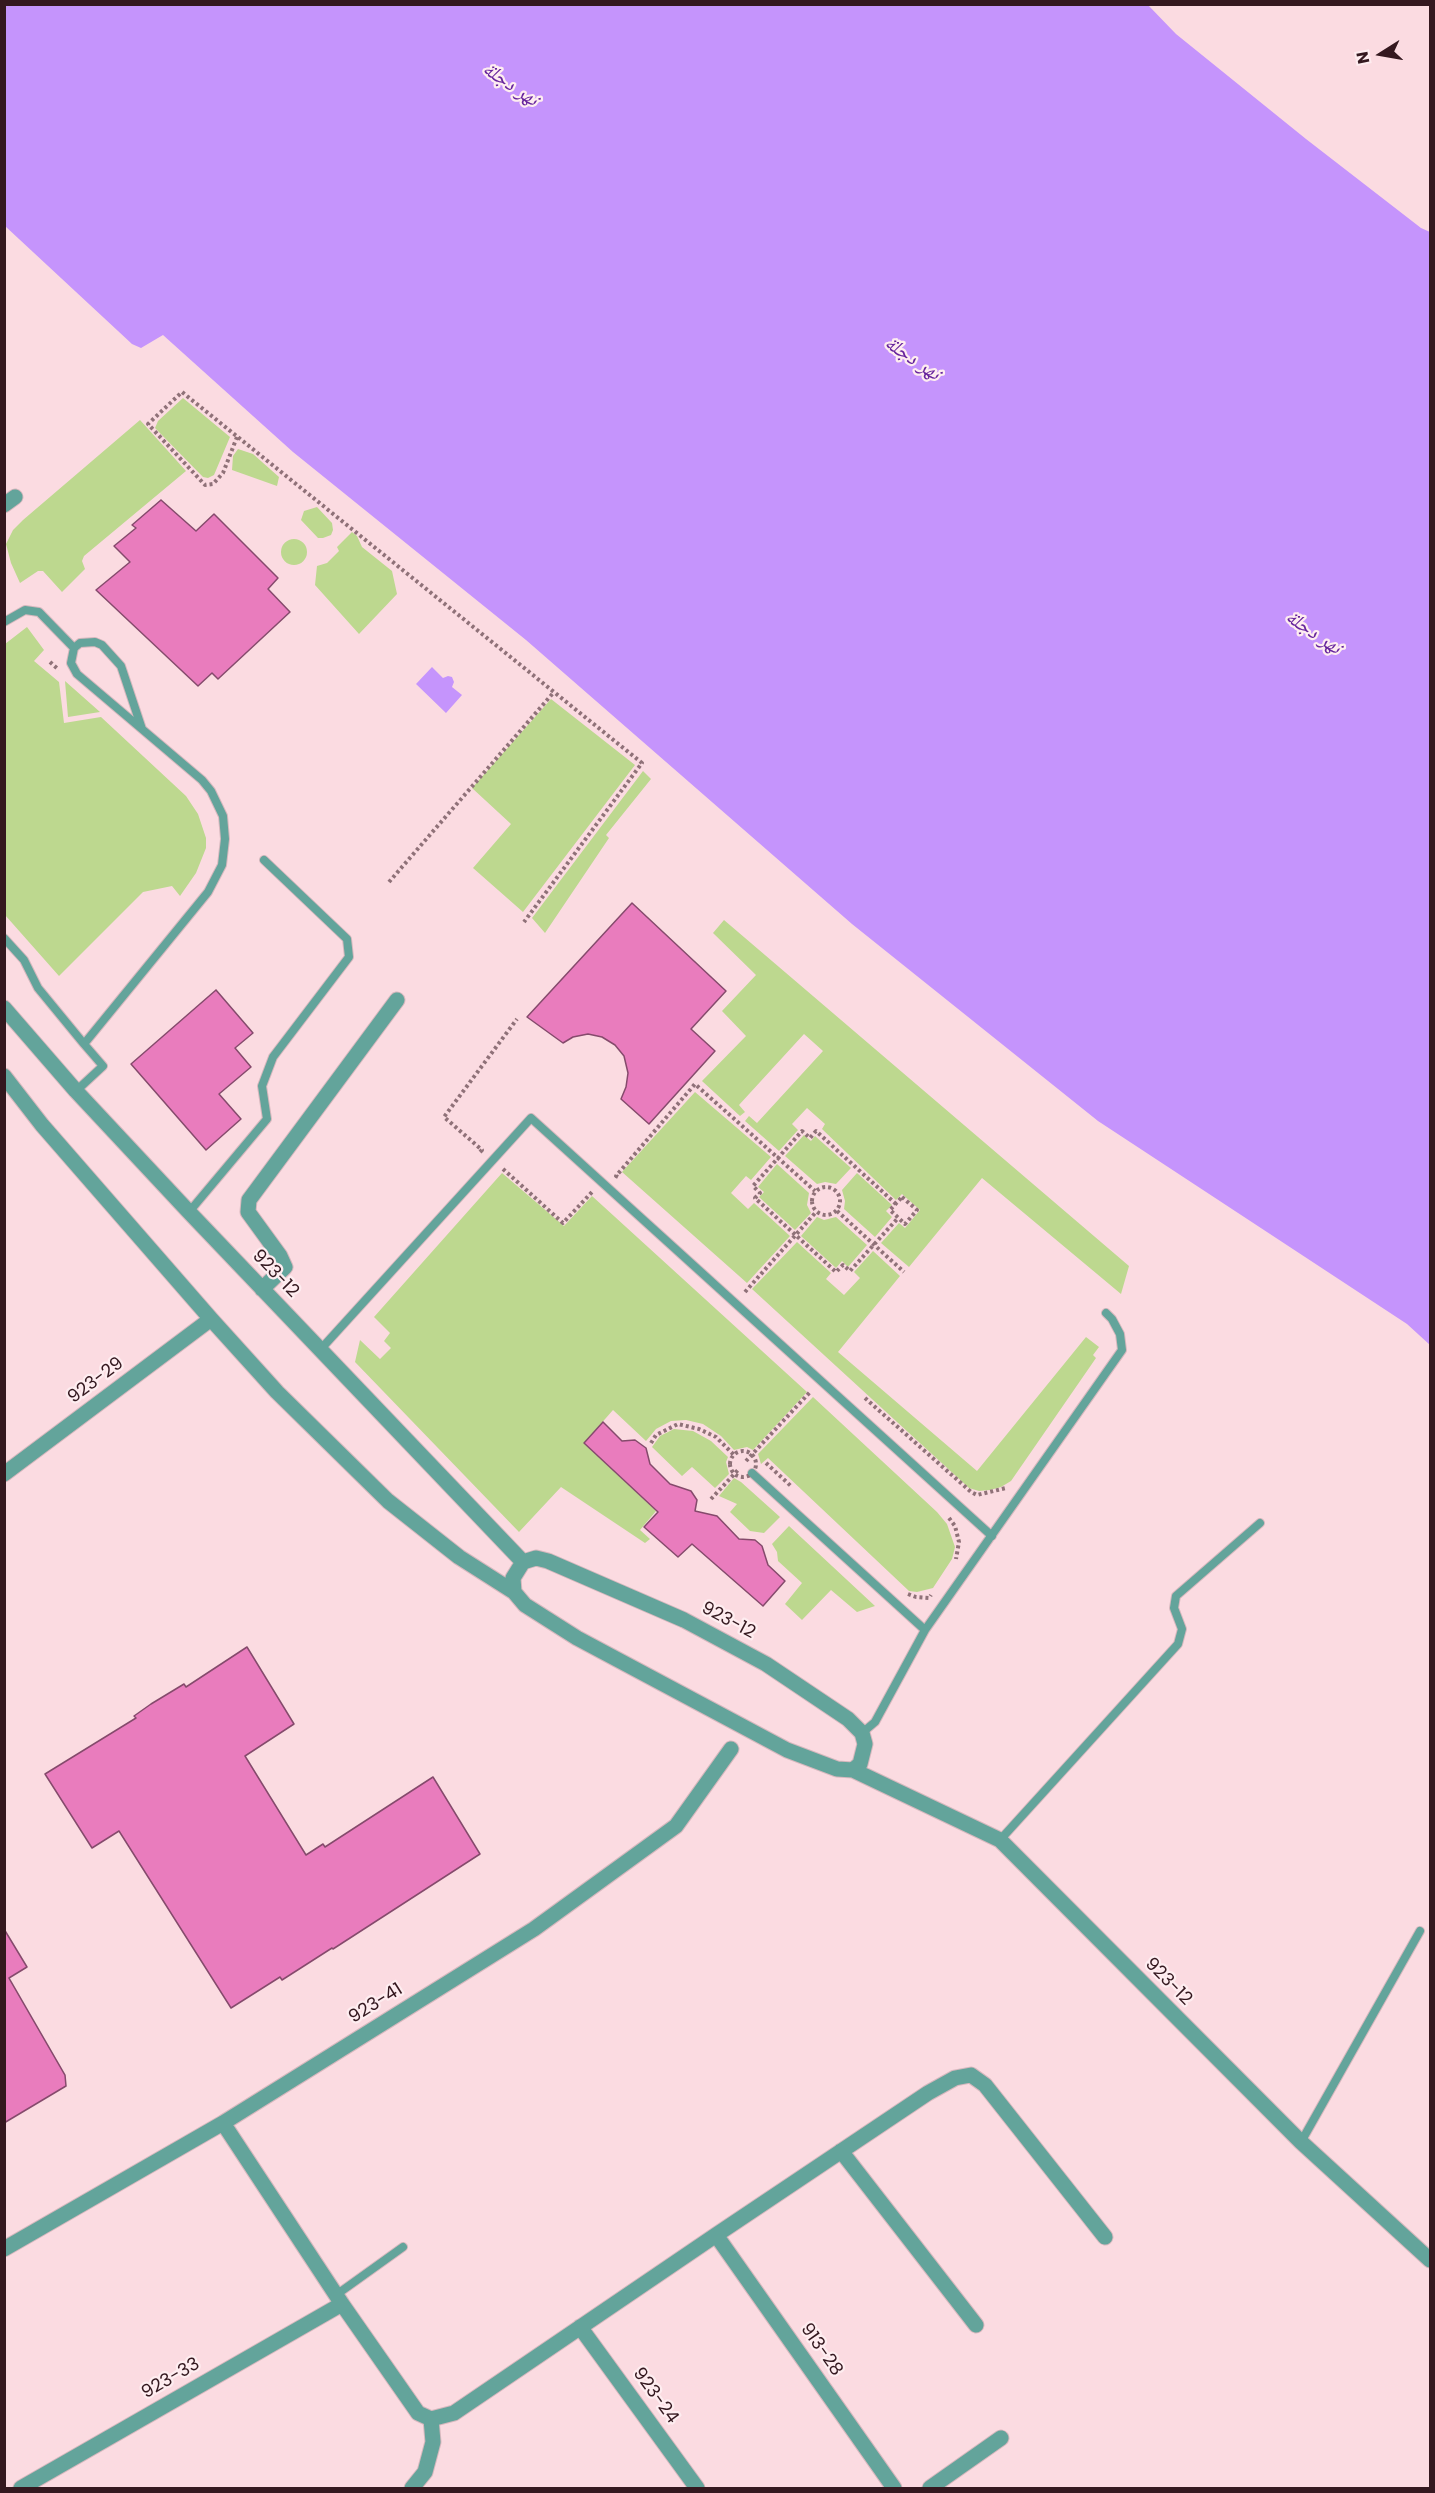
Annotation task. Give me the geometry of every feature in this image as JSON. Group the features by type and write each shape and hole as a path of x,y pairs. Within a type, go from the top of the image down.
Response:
{"street":[{"path":"262,1289 285,1267 280,1256 248,1212 249,1200 398,1000"},
{"name":"923-12","path":"4,1008 189,1212 523,1562 536,1558 548,1560 684,1620 766,1664 848,1719 862,1733"},
{"name":"923-12","path":"4,1076 42,1125 211,1319 277,1392 388,1501 459,1557 514,1592 525,1605 577,1638 788,1750 837,1769 853,1770 1000,1840 1301,2142 1431,2260"},
{"name":"923-29","path":"4,1474 211,1319"},
{"path":"514,1592 513,1578 523,1562"},
{"path":"853,1770 860,1764 863,1754 865,1744 862,1733"},
{"name":"923-41","path":"4,2249 223,2122 534,1929 676,1826 731,1749"},
{"path":"223,2122 339,2300 418,2413 431,2419 454,2413 841,2151 928,2093 955,2078 971,2075 985,2085 1105,2237"},
{"path":"841,2151 976,2325"},
{"name":"913-28","path":"716,2235 894,2488"},
{"name":"923-33","path":"21,2488 339,2300"},
{"name":"923-24","path":"580,2327 698,2488"},
{"path":"412,2488 425,2472 433,2442 431,2419"},
{"path":"930,2488 1001,2438"}],"lane":[{"path":"4,622 25,610 39,612 74,648"},
{"path":"84,1044 208,892 222,865 225,839 223,816 211,791 77,674 71,663 74,648 80,643 95,642 102,645 121,666 143,730"},
{"path":"189,1212 267,1119 262,1086 273,1057 349,957 347,939 264,860"},
{"path":"4,938 24,960 39,988 103,1066 76,1090"},
{"path":"320,1350 531,1118 992,1536"},
{"path":"862,1733 875,1722 925,1630 1122,1350 1120,1334 1106,1313"},
{"path":"752,1473 925,1630"},
{"path":"1000,1840 1178,1644 1182,1629 1174,1608 1176,1596 1260,1523"},
{"path":"1301,2142 1420,1931"},
{"path":"339,2300 403,2247"}],"path":[{"path":"237,437 223,473 213,484 204,484 148,424 182,393 237,437 554,693 642,763 524,922"},
{"path":"50,662 67,677"},
{"path":"389,882 554,693"},
{"path":"474,1159 482,1150 444,1117 517,1019"},
{"path":"625,1184 616,1176 695,1084 815,1191"},
{"path":"896,1204 816,1131 810,1138 802,1131 753,1186 760,1192 755,1198 836,1272 843,1265 850,1271 898,1218"},
{"path":"495,1177 502,1168 562,1223 591,1191 600,1199"},
{"path":"825,1187 835,1190 840,1200 837,1210 826,1215 816,1212 811,1202 815,1191 825,1187"},
{"path":"902,1197 917,1210 904,1224 898,1218 890,1210 902,1197"},
{"path":"837,1210 904,1272"},
{"path":"745,1292 816,1212"},
{"path":"736,1284 754,1299"},
{"path":"802,1383 819,1399"},
{"path":"711,1499 811,1391"},
{"path":"857,1392 971,1492 977,1495 1003,1490 1009,1485"},
{"path":"651,1443 656,1435 678,1424 699,1429 716,1437 734,1455"},
{"path":"766,1463 793,1488"},
{"path":"945,1512 955,1526 959,1542 957,1558 952,1567"},
{"path":"906,1594 929,1598 935,1591"}],"green space":[{"path":"183,398 230,437 214,475 208,478 203,477 155,428 158,421"},
{"path":"140,420 186,471 84,556 82,561 85,569 62,592 43,571 38,571 20,583 6,544 13,530"},
{"path":"238,449 253,454 279,477 277,486 232,470 233,456"},
{"path":"317,507 332,523 331,535 323,538 318,538 301,520 304,511"},
{"path":"352,532 357,536 362,547 392,571 397,594 359,634 315,585 317,566 327,563 339,551 337,547"},
{"path":"294,539 303,543 307,552 303,561 294,565 285,561 281,552 285,543"},
{"path":"27,627 44,650 34,661 59,682 64,723 101,717 186,796 198,814 206,838 206,848 196,873 180,896 172,886 143,892 59,976 5,915 5,644"},
{"path":"65,681 100,712 68,717"},
{"path":"551,699 635,765 523,912 473,868 511,824 472,788"},
{"path":"643,771 651,779 606,835 609,838 545,933 532,918"},
{"path":"724,920 1129,1266 1121,1294 982,1178 909,1267 881,1243 899,1223 905,1228 920,1210 902,1194 896,1200 822,1129 825,1124 807,1108 792,1124 798,1130 779,1151 745,1121 749,1116 757,1123 823,1051 804,1034 739,1105 745,1112 740,1116 702,1081 746,1036 722,1011 756,975 713,933"},
{"path":"695,1092 771,1157 751,1180 746,1176 731,1193 748,1209 754,1203 790,1236 747,1283 622,1172"},
{"path":"804,1135 811,1141 815,1136 851,1168 836,1184 825,1182 817,1184 785,1156"},
{"path":"777,1164 809,1193 807,1205 811,1213 795,1230 759,1197 764,1192 758,1187"},
{"path":"502,1173 564,1226 592,1196 807,1392 753,1450 747,1447 734,1450 721,1436 703,1424 686,1420 671,1421 656,1429 646,1441 613,1410 584,1443 656,1511 640,1530 650,1539 645,1543 561,1487 519,1532 355,1362 360,1340 380,1359 391,1348 384,1341 390,1333 374,1317"},
{"path":"857,1173 892,1205 886,1211 892,1217 875,1237 844,1209 845,1201 842,1190"},
{"path":"817,1217 824,1220 836,1217 867,1245 848,1267 842,1261 836,1268 801,1236"},
{"path":"797,1242 831,1273 826,1279 844,1295 860,1278 854,1272 873,1251 900,1276 838,1352 977,1471 1086,1337 1099,1347 1093,1355 1096,1358 1011,1481 990,1490 979,1491 969,1488 752,1289"},
{"path":"813,1397 937,1512 947,1524 955,1547 952,1559 933,1588 917,1592 909,1591 768,1458 761,1464 758,1454"},
{"path":"674,1429 693,1431 711,1441 728,1457 726,1462 729,1474 715,1488 692,1467 682,1476 652,1447 660,1436"},
{"path":"734,1478 780,1517 764,1533 750,1531 730,1512 737,1504 719,1496"},
{"path":"789,1526 875,1606 857,1612 831,1590 802,1620 785,1604 802,1583 778,1561 777,1552 772,1544"}],"water":[{"name":"نهر دجلة","path":"5,4 1148,5 1176,34 1306,139 1421,228 1430,232 1430,1345 1407,1324 1098,1121 852,924 526,640 293,452 163,335 141,348 132,344 5,226"},
{"path":"432,667 443,678 452,677 454,682 452,687 462,695 446,713 416,684"}],"building":[{"path":"161,500 196,531 214,514 278,578 268,589 290,612 218,679 212,673 198,686 96,590 130,562 114,546 136,528 132,525"},
{"path":"632,903 726,991 691,1029 715,1051 649,1124 621,1099 628,1073 624,1056 615,1045 602,1037 588,1034 573,1037 563,1043 527,1017"},
{"path":"216,990 253,1033 235,1048 251,1067 219,1094 241,1119 206,1150 131,1064"},
{"path":"603,1422 622,1441 635,1440 646,1448 650,1464 670,1484 691,1491 697,1500 695,1511 717,1516 739,1539 755,1540 762,1546 768,1565 785,1581 763,1606 692,1544 678,1557 644,1527 658,1512 584,1443"},
{"path":"247,1647 294,1724 245,1756 306,1855 323,1844 325,1847 433,1777 480,1854 333,1949 282,1980 280,1977 231,2008 119,1831 92,1848 45,1774 136,1718 134,1716 151,1704 184,1684 186,1687"},
{"path":"4,1929 27,1967 9,1978 65,2075 66,2086 4,2123"}]}
